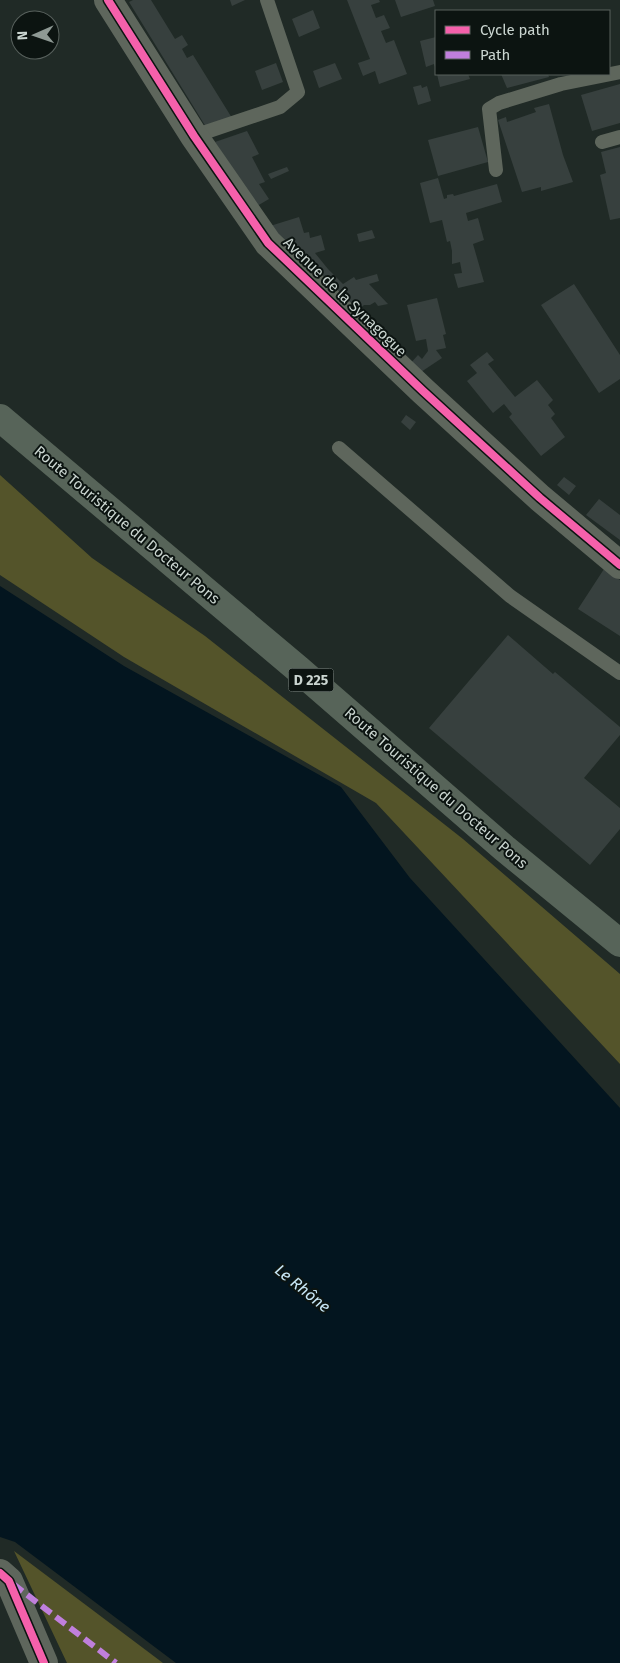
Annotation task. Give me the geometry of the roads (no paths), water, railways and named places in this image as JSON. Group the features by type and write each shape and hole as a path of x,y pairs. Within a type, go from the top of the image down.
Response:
{"highway":[{"name":"Route Touristique du Docteur Pons","path":"0,418 298,669 504,848 620,943"}],"street":[{"name":"Avenue de la Synagogue","path":"108,0 194,136 268,243 422,391 540,498 620,565"},
{"path":"3,1579 44,1663"}],"lane":[{"path":"194,136 280,107 298,92 267,0"},
{"path":"496,170 489,109 499,103 561,84 605,75"},
{"path":"602,142 620,137"},
{"path":"339,448 510,596 620,673"}],"water":[{"name":"Le Rhône","path":"0,586 124,666 341,787 410,878 620,1108 620,1663 176,1663 15,1542 0,1537"}]}
